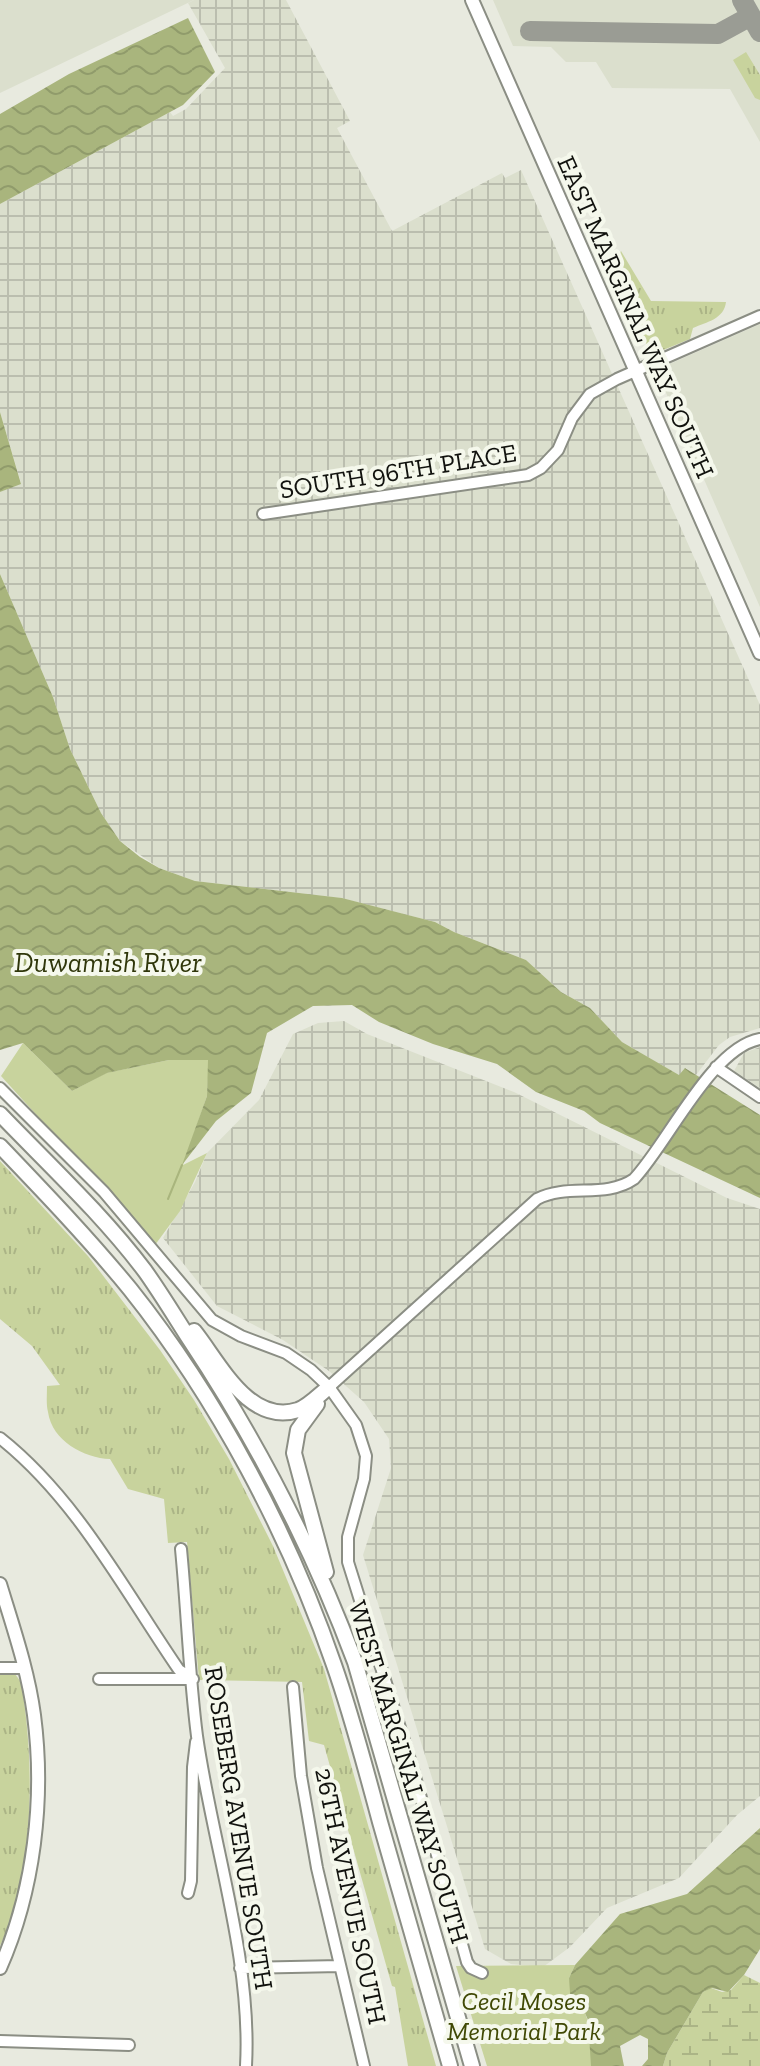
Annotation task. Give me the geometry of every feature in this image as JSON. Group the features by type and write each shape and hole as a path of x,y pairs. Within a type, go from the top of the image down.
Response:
{"highway":[{"name":"WEST MARGINAL WAY SOUTH","path":"0,1114 88,1204 145,1272 237,1412 275,1481 332,1599 355,1662 472,2066"},
{"name":"WEST MARGINAL WAY SOUTH","path":"0,1146 96,1249 169,1344 239,1454 283,1542 334,1665 450,2066"},
{"path":"145,1272 253,1404 275,1412 301,1409 329,1387"},
{"path":"329,1387 298,1430 294,1453 332,1599"}],"main road":[{"name":"EAST MARGINAL WAY SOUTH","path":"472,0 760,653"},
{"path":"0,1584 25,1668 38,1759 37,1803 28,1876 17,1923 0,1968"}],"street":[{"name":"SOUTH 96TH PLACE","path":"263,514 528,475 541,468 558,450 572,418 590,394 760,316"},
{"path":"329,1387 537,1199 564,1190 615,1188 634,1179 716,1067 738,1047 760,1039"},
{"path":"716,1067 760,1097"},
{"path":"0,1088 104,1192 212,1320 241,1336 286,1353 311,1370 329,1387 356,1425 366,1456 364,1479 348,1537 348,1562 412,1766 467,1962 471,1968 482,1973"},
{"path":"0,1438 53,1487 179,1670 193,1679"},
{"name":"ROSEBERG AVENUE SOUTH","path":"181,1549 198,1737 240,1968 247,2040 246,2066"},
{"path":"0,1668 25,1668"},
{"path":"99,1679 193,1679"},
{"name":"26TH AVENUE SOUTH","path":"293,1687 309,1821 364,2066"},
{"path":"188,1893 191,1881 193,1757 198,1737"},
{"path":"240,1968 340,1966"},
{"path":"0,2041 129,2045"}],"shaded area":[{"path":"0,0 194,0 0,93"},
{"path":"194,0 286,0 350,121 337,128 392,231 502,173 505,178 521,170 760,705 760,1028 730,1037 719,1045 696,1075 686,1068 680,1076 622,1042 590,1008 561,992 526,960 435,922 341,898 195,881 159,868 120,841 101,813 70,749 53,697 0,574 0,492 21,483 0,412 0,204 170,112 173,116 186,109 225,68 188,3"},
{"path":"493,0 760,0 760,142 730,89 612,88 596,62 566,62 551,47 513,46"},
{"path":"760,324 760,607 656,370"},
{"path":"344,1021 367,1034 514,1092 727,1198 760,1209 760,1796 737,1815 679,1878 607,1908 570,1947 543,1967 511,1964 485,1949 363,1555 391,1468 389,1439 364,1402 329,1371 283,1340 217,1306 163,1238 195,1182 207,1153 259,1100 293,1034 318,1023"},
{"path":"760,1047 760,1088 734,1071 744,1053"}],"green space":[{"path":"746,52 760,75 760,100 755,98 733,60"},
{"path":"621,251 651,301 726,302 725,308 714,319 693,328 690,339 650,353 633,311 611,271"},
{"path":"23,1043 72,1091 106,1073 169,1060 209,1060 207,1096 183,1165 207,1153 180,1211 155,1245 1,1076"},
{"path":"0,1161 88,1256 160,1350 229,1459 273,1546 324,1669 436,2066 408,2066 395,1987 392,1986 324,1745 309,1741 302,1682 199,1680 187,1542 168,1543 164,1499 128,1489 110,1459 80,1451 63,1439 51,1422 47,1409 47,1386 60,1385 32,1346 0,1319"},
{"path":"0,1669 15,1674 21,1682 30,1781 26,1851 20,1884 0,1946"},
{"name":"Cecil Moses Memorial Park","path":"575,1965 569,1978 579,2011 585,2013 591,2030 591,2066 487,2066 456,1966"},
{"path":"744,1975 760,1983 760,2066 663,2066 667,2053 703,1992 711,1988 722,1992 731,1990"}],"water":[{"path":"188,18 215,72 183,105 0,204 0,114 69,74"},
{"path":"0,412 21,484 0,492"},
{"name":"Duwamish River","path":"0,574 53,697 70,749 101,813 120,841 159,868 195,881 342,898 435,922 526,960 561,992 590,1008 622,1042 679,1075 685,1068 760,1115 760,1198 600,1123 584,1111 536,1092 497,1064 433,1044 379,1022 352,1005 313,1006 267,1033 251,1093 216,1121 182,1165 207,1096 208,1060 169,1060 107,1073 72,1091 23,1043 0,1050"},
{"path":"760,1828 760,1949 744,1975 728,1992 712,1988 703,1992 667,2053 663,2066 642,2066 648,2059 648,2039 640,2035 620,2046 624,2066 591,2066 588,2020 585,2013 573,2005 570,1993 569,1978 575,1965 620,1914 687,1894"}],"waterway":[{"path":"168,1199 182,1165"}],"taxiway":[{"path":"742,0 760,32"},
{"path":"530,31 718,34 751,16"}]}
